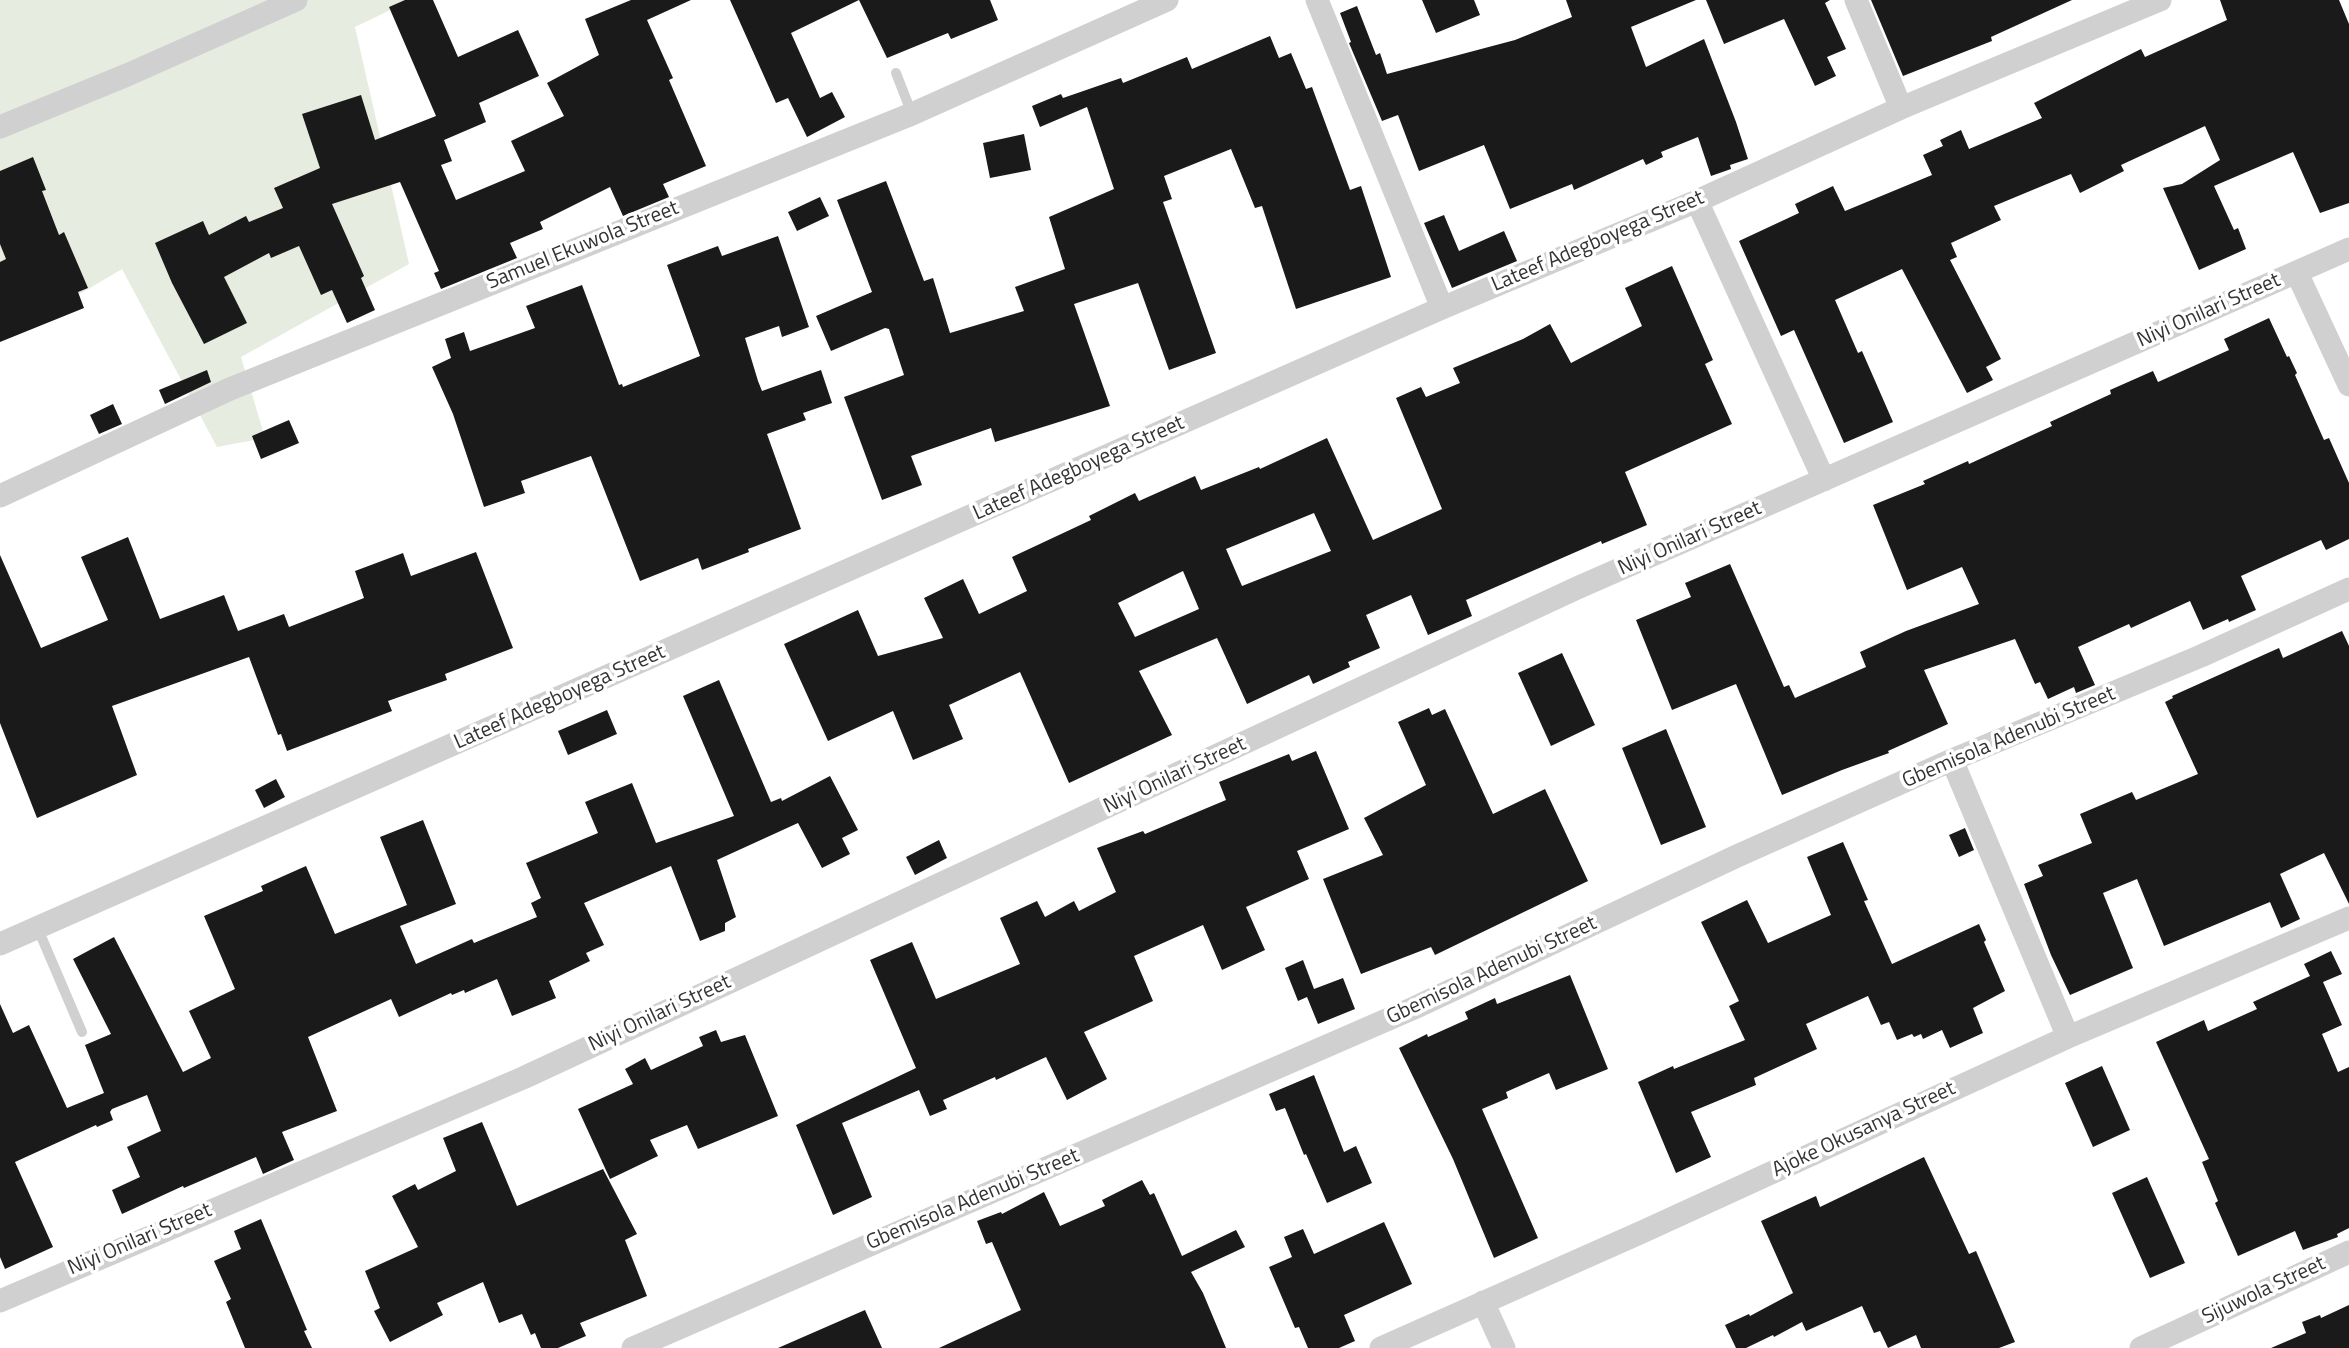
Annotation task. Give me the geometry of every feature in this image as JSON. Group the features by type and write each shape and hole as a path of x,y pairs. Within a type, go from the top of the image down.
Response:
{"street":[{"path":"0,127 127,75 296,0"},
{"name":"Samuel Ekuwola Street","path":"0,496 230,389 912,114 1167,0"},
{"path":"1317,0 1442,308"},
{"path":"1856,0 1901,108"},
{"name":"Lateef Adegboyega Street","path":"0,944 1442,308 1697,201 1901,108 2160,0"},
{"path":"1697,201 1824,480"},
{"name":"Niyi Onilari Street","path":"0,1301 523,1078 1564,594 2349,249"},
{"path":"2297,273 2349,385"},
{"name":"Gbemisola Adenubi Street","path":"633,1348 1414,1009 1737,856 2349,590"},
{"path":"1952,761 2067,1037"},
{"name":"Ajoke Okusanya Street","path":"1381,1348 1642,1232 2067,1037 2349,918"},
{"name":"Sijuwola Street","path":"2141,1348 2349,1252"},
{"path":"1483,1302 1504,1348"}],"lane":[{"path":"896,73 912,114"},
{"path":"38,929 82,1032"}],"shaded area":[{"path":"0,0 411,0 355,27 409,264 241,357 265,438 217,447 122,269 0,341"}],"building":[{"path":"405,0 433,0 458,57 518,30 539,76 479,103 486,122 444,140 452,161 441,165 456,200 525,171 511,141 564,116 547,83 599,55 585,19 631,0 691,0 647,20 673,78 669,80 706,166 663,184 669,197 623,216 610,187 540,222 543,229 510,243 517,258 441,289 434,273 439,271 400,182 332,204 364,276 361,278 375,310 347,323 332,290 321,295 299,246 271,258 269,253 224,277 247,323 204,344 172,283 155,243 203,221 209,235 246,216 249,222 283,208 274,188 320,168 302,114 361,95 375,140 436,116 389,7"},
{"path":"730,0 859,0 791,33 820,98 832,92 845,117 807,137 788,98 776,103"},
{"path":"859,0 990,0 998,20 951,39 948,33 887,58"},
{"path":"1422,0 1474,0 1480,15 1436,33"},
{"path":"1566,0 1696,0 1631,27 1646,67 1704,39 1748,159 1711,176 1698,137 1661,152 1663,157 1646,165 1643,159 1574,190 1572,184 1510,209 1484,145 1419,171 1398,115 1382,121 1349,43 1351,42 1340,13 1357,6 1376,55 1380,53 1387,74 1515,40 1572,17"},
{"path":"1706,0 1830,0 1825,3 1846,49 1827,57 1836,76 1815,86 1784,19 1724,44"},
{"path":"1871,0 2072,0 1991,37 1992,41 1903,76"},
{"path":"2220,0 2339,0 2349,24 2349,203 2320,213 2293,152 2214,186 2234,230 2238,228 2246,249 2199,270 2163,188 2182,184 2220,160 2205,126 2121,165 2124,171 2080,193 2071,174 1994,206 2001,220 1951,243 1957,257 1950,260 2001,359 1986,367 1993,380 1967,393 1902,269 1835,300 1858,353 1862,351 1893,422 1844,443 1794,330 1781,336 1739,241 1799,213 1795,204 1833,186 1845,211 1932,175 1923,155 1943,146 1940,140 1961,130 1969,149 2042,118 2034,103 2141,49 2145,57 2227,20"},
{"path":"1270,36 1279,58 1291,53 1306,89 1312,87 1350,190 1361,186 1391,277 1296,309 1262,206 1255,208 1231,149 1164,176 1172,199 1163,202 1216,353 1169,370 1138,283 1074,304 1110,406 995,442 991,428 911,456 922,485 882,500 844,397 904,375 889,329 885,328 831,351 816,316 872,292 837,200 886,181 924,281 933,278 950,333 1024,311 1015,287 1065,269 1049,217 1114,189 1087,107 1040,127 1032,106 1061,94 1063,98 1121,78 1123,83 1187,57 1192,69"},
{"path":"1024,134 1031,170 990,178 983,143"},
{"path":"33,157 46,190 42,191 59,235 64,232 88,288 78,292 84,308 0,342 0,262 6,259 0,244 0,171"},
{"path":"820,197 829,216 797,231 788,212"},
{"path":"1444,215 1459,251 1504,231 1517,261 1452,288 1424,223"},
{"path":"778,236 809,327 782,337 779,326 745,338 762,391 821,370 832,403 803,413 806,420 767,434 801,529 702,570 698,558 640,581 591,456 521,481 525,493 484,507 453,414 432,367 451,358 445,339 464,332 470,351 535,328 526,306 582,285 619,385 622,384 623,387 700,356 667,265 718,246 722,256"},
{"path":"1672,266 1713,360 1705,364 1732,424 1625,472 1647,525 1602,544 1601,541 1466,600 1472,616 1428,635 1411,595 1366,615 1380,648 1348,662 1350,667 1313,684 1309,675 1247,704 1217,638 1139,671 1172,735 1069,783 1020,672 949,705 963,739 913,760 893,711 828,741 784,644 858,610 878,656 943,638 924,598 963,579 979,614 1027,591 1012,557 1091,520 1089,516 1135,493 1139,501 1195,476 1201,490 1259,467 1260,469 1327,438 1373,540 1442,509 1396,398 1421,387 1426,397 1460,383 1453,368 1523,339 1550,324 1571,363 1642,326 1625,288","holes":["1314,513 1331,551 1242,586 1226,549","1183,571 1199,609 1135,637 1118,603"]},
{"path":"2269,318 2297,373 2295,375 2324,440 2329,438 2349,483 2349,539 2326,550 2321,540 2241,576 2256,610 2203,630 2190,601 2131,628 2129,624 2078,647 2095,685 2076,693 2074,687 2048,699 2040,682 2035,684 2015,639 1924,670 1948,724 1888,751 1889,753 1782,795 1736,684 1672,710 1636,620 1691,597 1685,583 1730,564 1784,687 1789,685 1795,698 1866,667 1860,652 1906,631 1979,604 1962,567 1907,590 1873,505 2052,426 2050,422 2153,371 2158,382 2229,350 2224,339"},
{"path":"207,370 211,382 165,404 159,390"},
{"path":"113,404 122,424 99,434 90,415"},
{"path":"289,420 299,443 261,459 252,436"},
{"path":"128,537 160,619 224,595 238,631 284,614 289,627 364,598 355,571 403,553 411,576 476,552 513,648 445,674 447,680 388,701 392,711 287,751 281,734 278,735 249,657 112,706 137,775 37,818 0,723 0,555 41,648 108,620 81,557"},
{"path":"2342,631 2349,646 2349,904 2324,853 2280,874 2300,919 2281,928 2270,902 2164,946 2137,879 2103,893 2133,968 2070,995 2051,955 2024,884 2043,876 2038,865 2092,843 2080,814 2132,792 2136,800 2198,774 2165,702 2173,698 2172,696 2279,648 2283,658"},
{"path":"1562,653 1595,725 1551,746 1518,673"},
{"path":"719,680 771,802 781,798 782,801 830,776 858,830 842,838 850,854 822,868 798,823 717,860 736,917 725,923 725,931 700,941 671,866 584,903 604,945 586,953 590,961 549,981 556,998 512,1016 497,979 465,993 464,990 452,995 451,993 399,1017 391,999 308,1037 337,1111 282,1132 294,1160 263,1174 256,1157 122,1214 112,1190 140,1177 127,1147 161,1131 147,1095 112,1109 110,1112 113,1120 97,1127 96,1125 15,1162 53,1247 5,1269 0,1257 0,1004 13,1033 29,1025 67,1108 104,1093 85,1045 111,1034 73,959 114,937 183,1072 211,1058 189,1011 235,989 204,916 263,891 261,886 306,866 335,934 407,905 380,837 423,820 456,904 400,926 416,964 472,939 474,943 537,917 531,903 541,898 526,863 598,833 585,802 632,783 656,843 734,816 683,696"},
{"path":"1429,708 1432,715 1445,709 1493,814 1545,789 1588,881 1435,955 1431,947 1361,974 1323,879 1383,855 1364,818 1426,785 1398,722"},
{"path":"607,710 617,734 568,755 558,731"},
{"path":"1666,729 1706,827 1661,845 1622,748"},
{"path":"1316,751 1349,829 1297,851 1309,879 1246,907 1265,950 1222,970 1203,925 1134,956 1153,1001 1084,1032 1107,1079 1067,1100 1046,1057 943,1100 947,1109 930,1116 919,1090 842,1123 872,1197 833,1215 796,1125 916,1068 870,960 912,942 936,999 1020,964 1000,918 1037,901 1045,917 1074,901 1079,911 1116,892 1097,848 1143,831 1145,834 1226,800 1219,782 1289,754 1292,761"},
{"path":"276,779 285,797 264,808 255,790"},
{"path":"1965,828 1974,850 1959,857 1949,835"},
{"path":"939,840 947,858 915,875 906,857"},
{"path":"1843,842 1868,900 1864,901 1892,964 1979,924 2005,991 1973,1008 1983,1033 1950,1048 1942,1030 1923,1039 1921,1034 1914,1037 1912,1034 1897,1040 1889,1022 1881,1025 1868,996 1806,1024 1817,1049 1754,1078 1756,1085 1691,1112 1711,1157 1676,1173 1638,1082 1673,1066 1674,1069 1745,1040 1729,1006 1739,1001 1701,922 1747,900 1768,943 1831,915 1807,857"},
{"path":"2331,951 2342,974 2323,982 2342,1025 2322,1034 2338,1072 2349,1067 2349,1228 2337,1234 2338,1237 2303,1250 2295,1231 2238,1256 2215,1203 2218,1201 2202,1162 2209,1159 2156,1042 2204,1020 2208,1031 2257,1009 2253,1002 2310,976 2304,964"},
{"path":"1303,960 1314,989 1343,978 1355,1009 1318,1024 1307,997 1298,1001 1285,968"},
{"path":"1570,975 1608,1069 1556,1090 1549,1073 1506,1092 1508,1098 1482,1109 1538,1238 1494,1258 1453,1159 1399,1048 1468,1019 1465,1012 1495,998 1497,1004"},
{"path":"716,1030 721,1042 745,1035 778,1116 698,1149 687,1125 650,1140 658,1156 610,1179 578,1109 633,1084 625,1069 645,1058 651,1070 703,1046 699,1037"},
{"path":"2102,1066 2130,1130 2093,1147 2065,1083"},
{"path":"1314,1075 1344,1152 1356,1146 1372,1183 1327,1203 1285,1108 1276,1111 1269,1094"},
{"path":"482,1122 517,1206 603,1169 637,1234 625,1240 647,1296 580,1323 586,1336 558,1348 541,1348 535,1333 531,1335 522,1314 499,1323 483,1282 437,1303 443,1315 390,1342 374,1311 380,1308 365,1271 418,1247 392,1196 415,1184 418,1190 456,1171 443,1138"},
{"path":"1924,1157 1969,1254 1976,1251 2015,1342 1999,1348 1921,1348 1916,1335 1888,1348 1880,1331 1874,1333 1862,1306 1806,1331 1802,1322 1774,1337 1773,1335 1746,1348 1736,1348 1725,1325 1749,1314 1750,1316 1793,1293 1761,1221 1816,1196 1820,1207"},
{"path":"2147,1177 2185,1263 2150,1278 2112,1193"},
{"path":"1142,1180 1150,1195 1154,1193 1182,1256 1236,1230 1245,1247 1191,1272 1203,1293 1226,1348 939,1348 1021,1310 992,1242 986,1244 977,1221 1001,1212 1002,1214 1044,1192 1060,1226 1105,1206 1102,1200"},
{"path":"261,1219 312,1348 245,1348 226,1302 231,1299 214,1261 241,1249 234,1231"},
{"path":"1384,1222 1412,1284 1344,1315 1355,1341 1339,1348 1308,1348 1299,1327 1295,1328 1269,1267 1292,1257 1284,1237 1303,1229 1314,1254"},
{"path":"2349,1305 2349,1348 2271,1348 2306,1333 2302,1322 2320,1315 2321,1318"},
{"path":"865,1310 882,1348 778,1348"}]}
